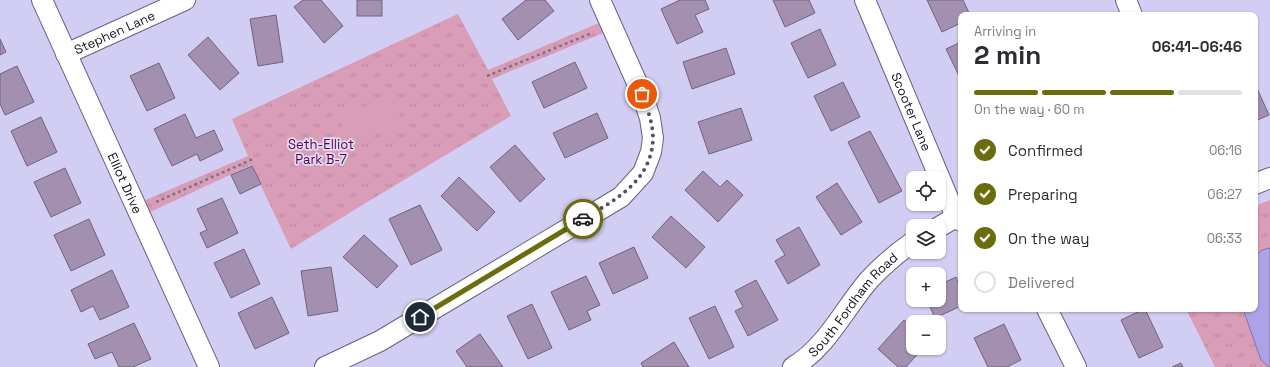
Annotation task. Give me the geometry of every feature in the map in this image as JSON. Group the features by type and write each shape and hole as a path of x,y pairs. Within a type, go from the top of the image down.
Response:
{"street":[{"name":"Elliot Drive","path":"42,0 208,367"},
{"name":"Stephen Lane","path":"66,54 185,0"},
{"path":"326,367 380,341 621,197 643,173 651,152 653,138 650,118 642,94 600,0"},
{"name":"Scooter Lane","path":"865,0 958,217"},
{"path":"1126,0 1131,12"},
{"path":"1258,183 1270,178"},
{"path":"946,224 958,219"},
{"name":"South Fordham Road","path":"793,367 822,343 869,281 887,262 906,247"},
{"path":"1052,312 1076,367"}],"path":[{"path":"487,76 611,25"},
{"path":"137,211 253,159"}],"green space":[{"name":"Seth-Elliot Park B-7","path":"458,14 488,70 599,23 603,33 492,79 511,116 291,249 251,165 146,214 141,202 248,156 232,119"},
{"path":"389,95 402,122 352,146 339,119"},
{"path":"1270,200 1270,248 1262,250 1258,254 1258,205"},
{"path":"1188,312 1244,312 1261,360 1269,367 1215,367"}],"shaded area":[{"path":"1270,248 1270,367 1261,360 1244,312 1258,312 1258,254 1262,250"}],"building":[{"path":"303,0 321,0 343,26 324,43 294,7"},
{"path":"357,0 382,0 382,16 357,16"},
{"path":"526,0 545,0 554,11 518,40 502,19"},
{"path":"680,0 705,0 709,9 695,15 703,32 677,44 661,9"},
{"path":"773,0 809,0 815,13 785,27"},
{"path":"927,0 963,0 969,12 958,12 958,24 942,32"},
{"path":"276,15 283,62 258,66 250,19"},
{"path":"820,29 836,65 808,78 791,43"},
{"path":"208,37 239,73 220,90 188,55"},
{"path":"0,39 6,52 0,55"},
{"path":"958,43 958,74 946,49"},
{"path":"726,48 735,74 692,89 683,62"},
{"path":"575,62 587,88 544,108 532,82"},
{"path":"159,63 175,98 147,111 130,76"},
{"path":"17,66 34,102 5,115 0,104 0,74"},
{"path":"843,82 860,117 831,131 814,96"},
{"path":"1258,91 1269,115 1258,120"},
{"path":"741,108 752,140 709,154 698,122"},
{"path":"597,113 608,138 565,158 553,133"},
{"path":"185,114 196,138 214,130 223,150 200,161 197,154 172,166 154,129"},
{"path":"41,117 57,152 27,166 11,131"},
{"path":"870,131 902,191 879,203 848,142"},
{"path":"515,145 545,179 520,202 490,167"},
{"path":"252,166 261,184 240,194 231,175"},
{"path":"65,168 81,203 51,217 34,182"},
{"path":"703,171 720,187 727,180 743,195 718,222 685,190"},
{"path":"459,177 495,212 477,231 441,196"},
{"path":"837,183 862,222 841,235 816,197"},
{"path":"222,198 238,233 207,248 200,233 207,230 197,209"},
{"path":"420,205 442,250 411,265 389,219"},
{"path":"671,216 705,247 686,268 652,237"},
{"path":"89,219 105,255 71,271 54,235"},
{"path":"799,227 820,265 788,284 775,261 785,255 776,240"},
{"path":"364,235 398,266 377,288 343,257"},
{"path":"634,247 648,278 613,294 599,263"},
{"path":"244,249 260,284 231,298 214,263"},
{"path":"331,267 338,311 308,316 301,271"},
{"path":"112,270 129,307 100,320 93,306 81,312 71,290"},
{"path":"586,276 600,305 587,311 591,320 569,330 551,292"},
{"path":"956,277 958,281 958,307 942,315 934,315 930,307 946,307 946,282"},
{"path":"756,280 778,320 748,336 735,311 743,307 735,291"},
{"path":"272,297 289,333 255,349 238,313"},
{"path":"532,304 552,348 528,359 507,316"},
{"path":"715,306 734,347 709,359 689,318"},
{"path":"1138,312 1146,312 1163,347 1139,358 1121,320"},
{"path":"904,320 906,322 906,355 917,355 906,367 898,367 878,349"},
{"path":"134,323 151,359 133,367 119,367 112,352 95,359 88,344"},
{"path":"1004,324 1021,360 1007,367 988,367 974,338"},
{"path":"480,334 503,367 467,367 456,351"},
{"path":"674,342 689,367 643,367 641,363"},
{"path":"1181,363 1183,367 1172,367"}],"way so far":[{"path":"583,219 621,197 643,173 651,152 653,138 650,118 642,94"}],"route":[{"path":"420,317 583,219"}]}
